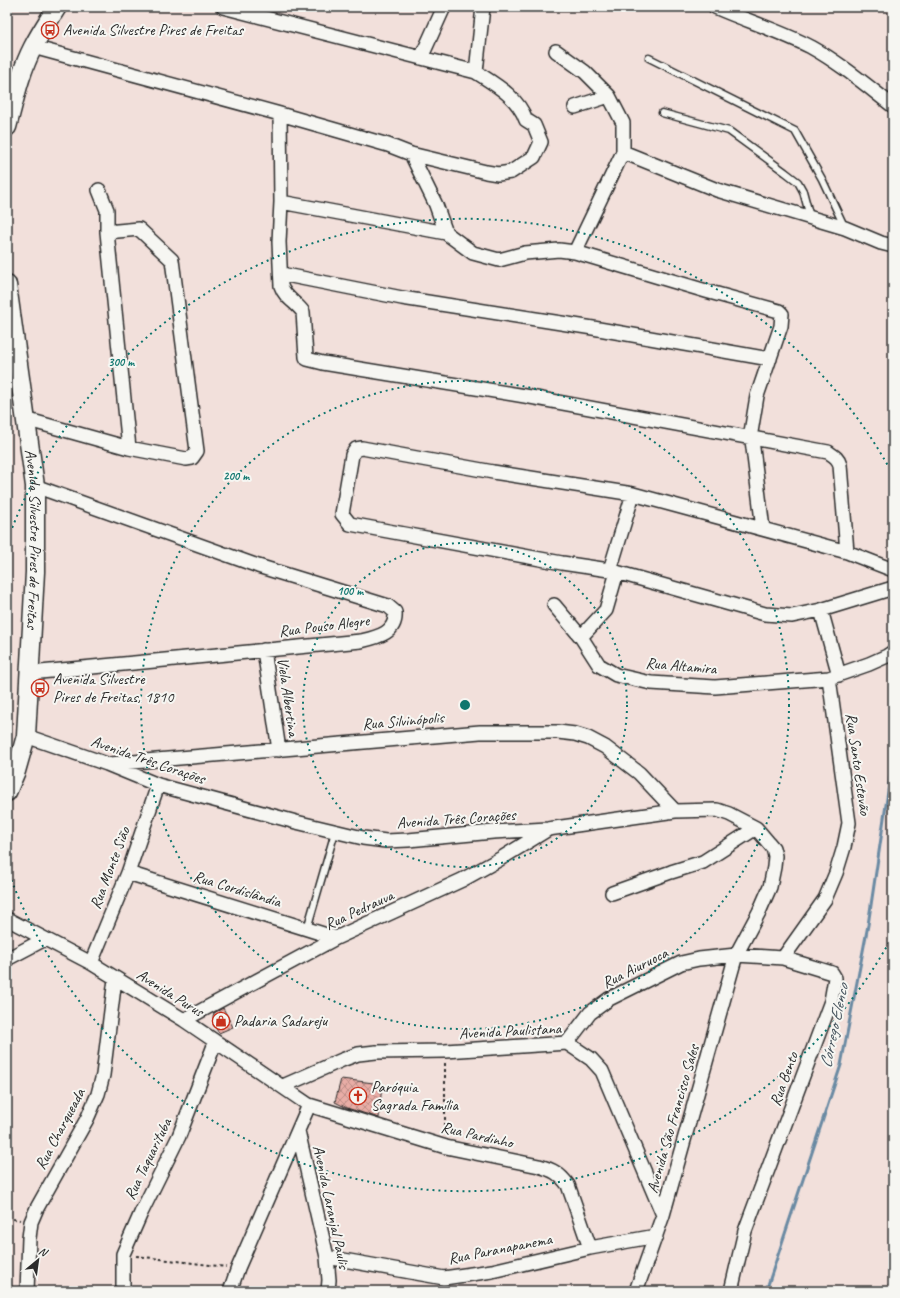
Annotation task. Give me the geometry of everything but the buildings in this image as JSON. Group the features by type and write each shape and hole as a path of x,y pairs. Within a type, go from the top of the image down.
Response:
{"main road":[{"path":"7,127 16,90 33,47 57,7"},
{"name":"Avenida Silvestre Pires de Freitas","path":"7,285 35,486 35,572 26,736 16,771 7,792"}],"street":[{"path":"33,47 280,114 388,145 411,154 498,174 511,172 534,157 541,142 534,124 526,120 524,113 506,91 476,72 223,7"},
{"path":"421,58 444,7"},
{"path":"476,72 483,7"},
{"path":"715,7 781,33 810,47 834,61 893,106"},
{"path":"556,51 585,72 609,96 623,123 623,152 575,252"},
{"path":"575,107 609,96"},
{"path":"280,114 280,274 283,292 303,312 306,357 308,359 323,363 525,396 828,452 839,460 840,465 847,552"},
{"path":"623,152 717,190 845,228 881,243 893,246"},
{"path":"411,154 436,205 446,233"},
{"path":"99,190 107,210 107,232 129,448"},
{"path":"281,202 446,233 473,253 499,260 525,253 559,250 575,252 779,311 782,314 781,326 757,396 751,432 763,529"},
{"path":"25,419 129,448 186,459 192,458 197,450 172,260 139,229 107,232"},
{"path":"280,274 402,298 594,328 770,360"},
{"path":"893,570 847,552 633,494 493,472 362,448 356,449 352,455 342,514 350,524 562,563 614,571 765,614 792,616 821,610 893,588"},
{"name":"Rua Pouso Alegre","path":"30,673 361,641 375,638 386,633 396,619 395,612 388,606 258,566 35,486"},
{"path":"581,637 606,610 633,494"},
{"name":"Rua Altamira","path":"554,605 581,637 599,665 606,671 616,675 651,682 715,688 834,677"},
{"name":"Rua Santo Estevão","path":"783,958 825,899 840,860 850,823 834,677 821,610"},
{"name":"Viela Albertina","path":"264,650 279,750"},
{"path":"834,677 869,664 893,652"},
{"name":"Rua Silvinópolis","path":"107,764 480,732 558,732 575,734 588,738 605,747 643,777 675,811"},
{"name":"Avenida Três Corações","path":"26,736 107,764 158,785 335,832 386,841 548,829 675,811 717,810 729,814 756,828 773,848 775,856 770,887 760,912 736,955"},
{"name":"Rua Monte Sião","path":"91,963 128,873 158,785"},
{"path":"612,893 703,862 756,828"},
{"name":"Rua Pedrauva","path":"184,1020 336,938 462,880 500,859 548,829"},
{"name":"Rua Cordislândia","path":"128,873 336,938"},
{"name":"Avenida Purus","path":"7,919 91,963 184,1020 309,1105"},
{"path":"7,959 45,939"},
{"name":"Rua Bento","path":"731,1291 745,1231 828,1008 834,988 835,978 832,973 783,958 736,955"},
{"name":"Rua Aiuruoca","path":"567,1043 590,1013 609,999 681,963 699,959 736,955"},
{"name":"Avenida São Francisco Sales","path":"636,1291 663,1215 736,955"},
{"name":"Rua Charqueada","path":"27,1291 31,1222 37,1208 87,1118 98,1094 103,1075 115,979"},
{"name":"Rua Taquarituba","path":"124,1291 123,1254 141,1213 179,1136 215,1042"},
{"name":"Avenida Paulistana","path":"283,1086 358,1054 376,1052 445,1051 567,1043 591,1059 602,1071 663,1215"},
{"path":"230,1291 238,1268 309,1105"},
{"name":"Rua Pardinho","path":"309,1105 446,1147 553,1170 562,1176 568,1185 590,1248"},
{"name":"Avenida Laranjal Paulis","path":"298,1131 327,1257 329,1280 328,1291"},
{"name":"Rua Paranapanema","path":"327,1257 444,1278 492,1271 590,1248 656,1236"}],"lane":[{"path":"648,58 795,132 822,179 845,228"},
{"path":"662,113 729,132 735,136 798,182 803,191 811,218"},
{"path":"307,929 335,832"}],"path":[{"path":"445,1051 446,1147"},
{"path":"123,1254 238,1268"}],"waterway":[{"name":"Córrego Elenco","path":"766,1291 841,1065 868,925 893,758"}],"place":[{"name":"Avenida Silvestre Pires de Freitas","path":"50,30"},
{"name":"Avenida Silvestre Pires de Freitas, 1810","path":"40,688"},
{"name":"Padaria Sadareju","path":"221,1021"},
{"name":"Paróquia Sagrada Família","path":"358,1096"}]}
